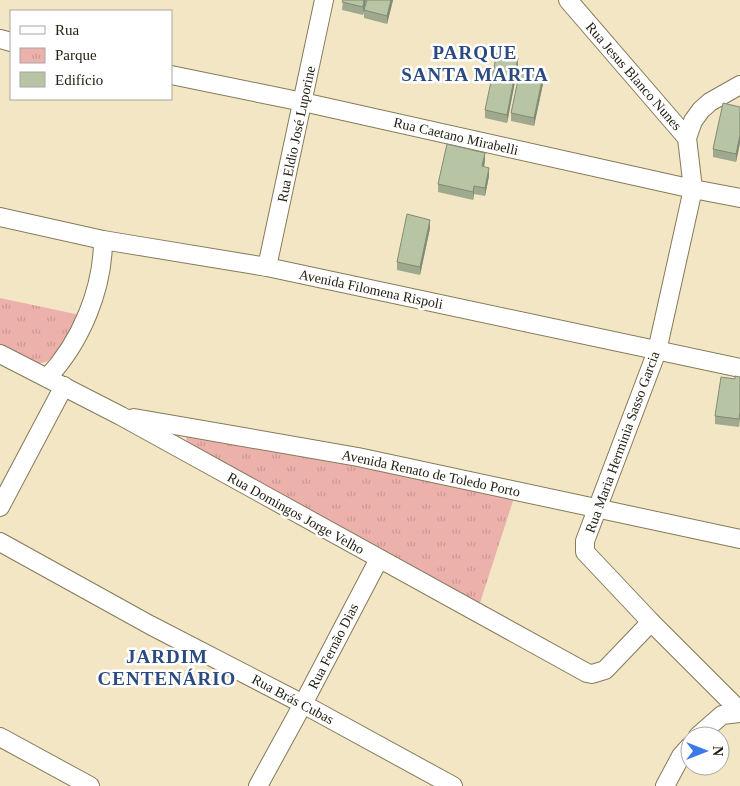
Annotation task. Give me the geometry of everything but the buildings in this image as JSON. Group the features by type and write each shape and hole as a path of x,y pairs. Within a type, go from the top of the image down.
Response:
{"street":[{"name":"Rua Eldio José Luporine","path":"267,267 324,0"},
{"name":"Rua Jesus Blanco Nunes","path":"568,0 687,138 694,120 701,110 710,102 740,85"},
{"name":"Rua Caetano Mirabelli","path":"172,75 740,198"},
{"name":"Rua Maria Herminia Sasso Garcia","path":"651,622 585,552 585,541 657,351 694,189 687,138"},
{"name":"Avenida Filomena Rispoli","path":"0,216 103,240 267,267 740,368"},
{"path":"47,378 58,367 75,341 88,314 101,266 103,240"},
{"name":"Rua Domingos Jorge Velho","path":"0,354 121,416 592,674 605,670 651,622"},
{"path":"0,507 64,386"},
{"name":"Avenida Renato de Toledo Porto","path":"121,416 358,457 740,539"},
{"name":"Rua Brás Cubas","path":"0,542 150,625 303,704 453,786"},
{"name":"Rua Fernão Dias","path":"258,786 379,559"},
{"path":"651,622 740,712"},
{"path":"709,726 722,715 740,712"},
{"path":"0,737 90,786"},
{"path":"665,786 680,758"}],"green space":[{"path":"0,298 80,315 64,345 52,358 46,362 39,363 29,361 0,345"},
{"path":"190,433 514,498 478,609 188,442 186,439"}],"district":[{"name":"PARQUE SANTA MARTA","path":"475,63"},
{"name":"JARDIM CENTENÁRIO","path":"167,667"}]}
